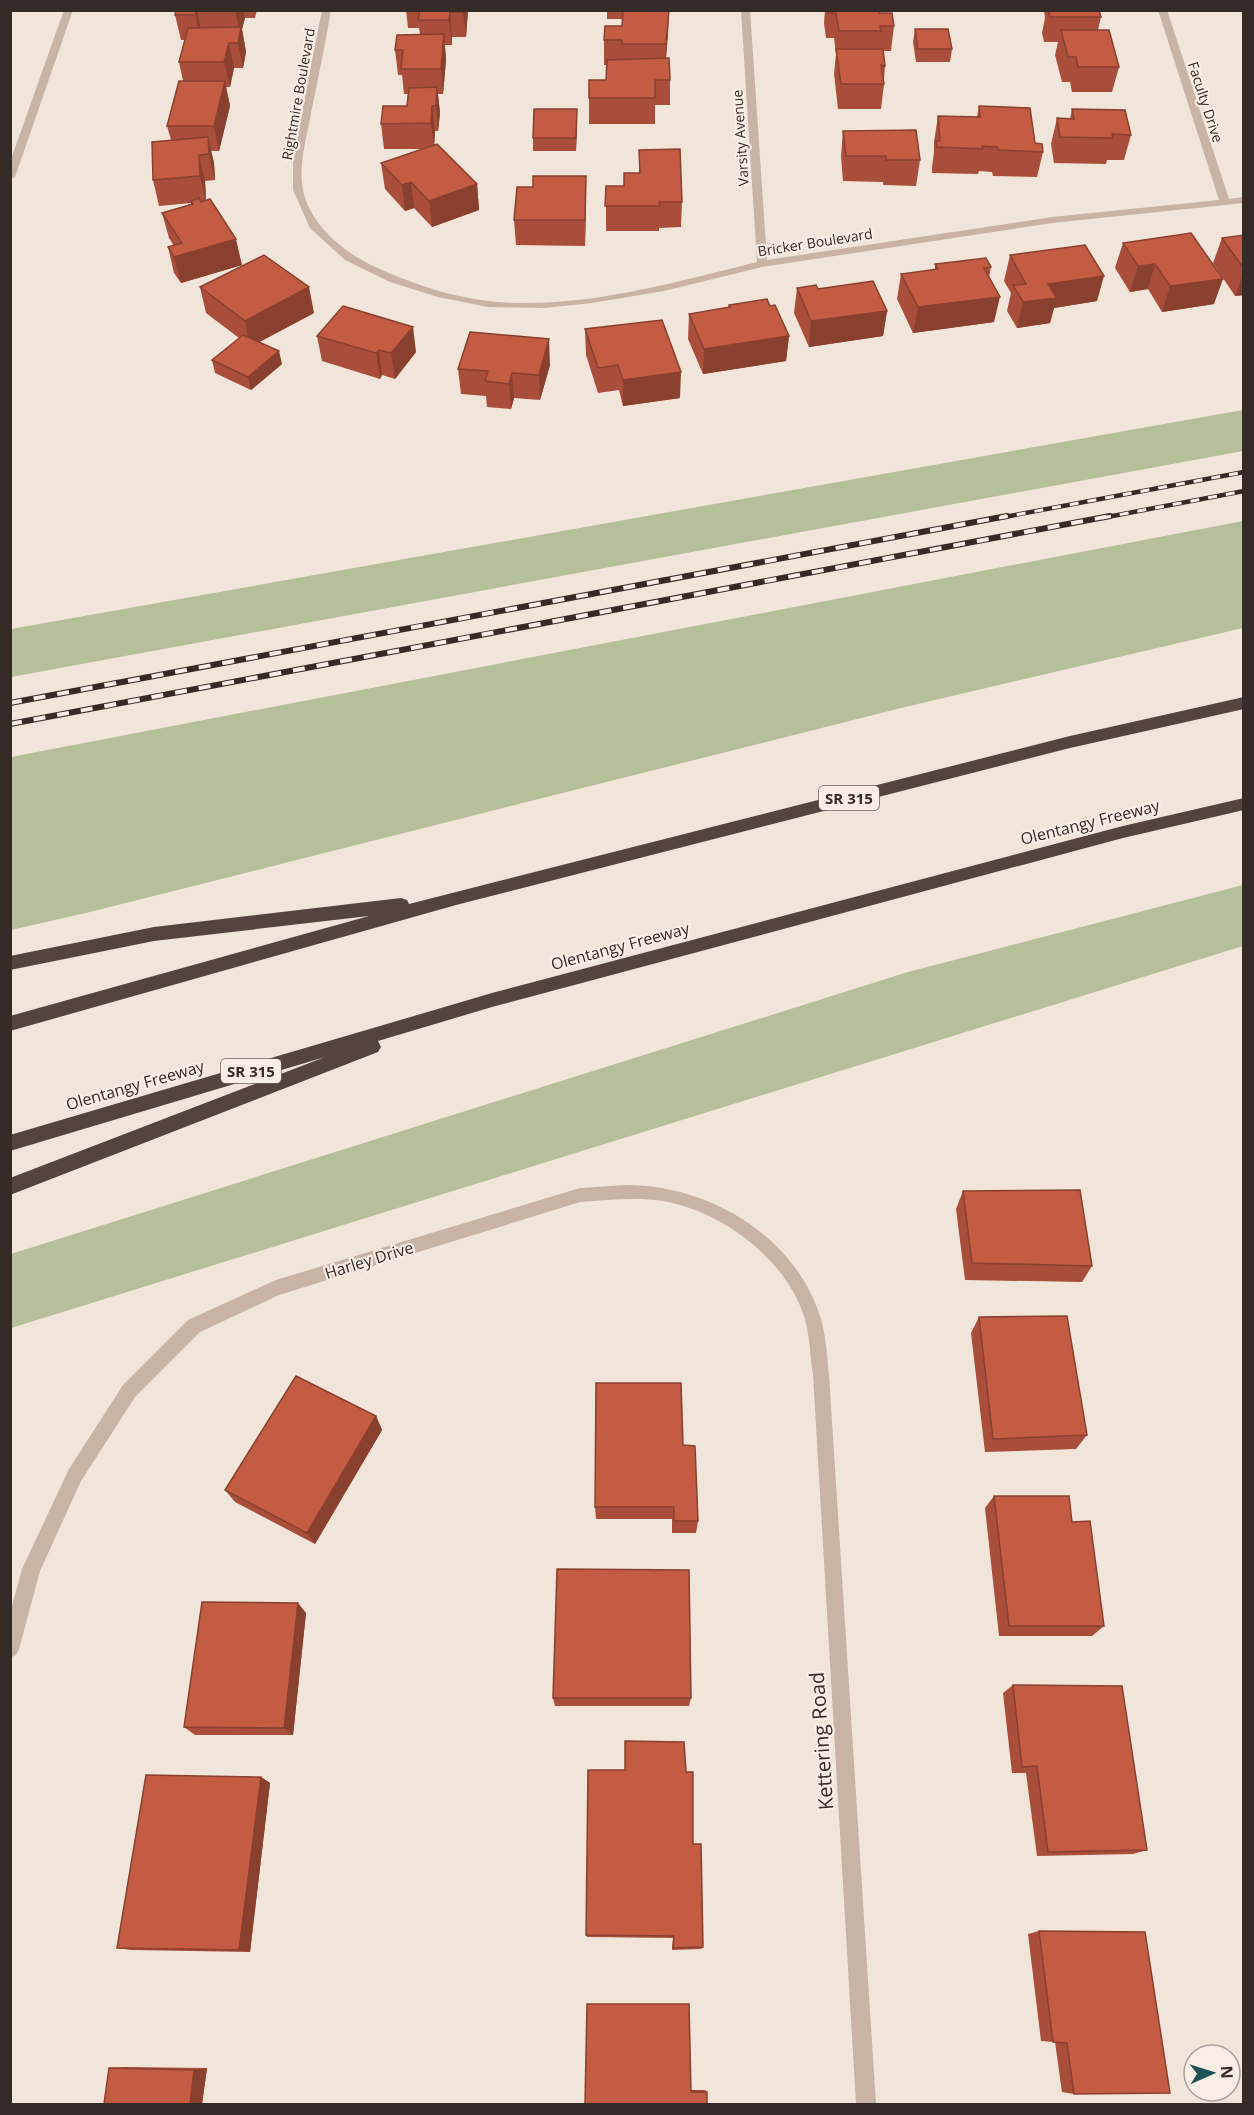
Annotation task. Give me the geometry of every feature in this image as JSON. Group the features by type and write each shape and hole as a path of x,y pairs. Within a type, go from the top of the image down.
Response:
{"highway":[{"name":"SR 315","path":"10,1024 456,898 1070,742 1244,703"},
{"name":"Olentangy Freeway","path":"10,1143 492,1000 1112,835 1244,804"},
{"path":"10,963 154,934 456,898"},
{"path":"10,1187 492,1000"}],"street":[{"path":"10,177 69,10"},
{"name":"Rightmire Boulevard","path":"327,10 298,157 298,190 314,226 349,258 394,280"},
{"name":"Varsity Avenue","path":"744,10 762,264"},
{"name":"Faculty Drive","path":"1162,10 1225,201"},
{"name":"Bricker Boulevard","path":"394,280 438,294 488,304 544,305 663,288 762,264 1052,220 1244,200"},
{"name":"Harley Drive","path":"10,1649 35,1558 75,1475 129,1391 194,1326 276,1288 580,1195 625,1192 672,1196 717,1213 758,1240 791,1273 812,1316 821,1375"},
{"name":"Kettering Road","path":"821,1375 866,2104"}],"green space":[{"path":"1243,410 1243,451 11,677 11,629"},
{"path":"1243,521 1243,628 905,707 11,930 11,757"},
{"path":"1243,885 1243,946 11,1328 11,1254 908,972"}],"building":[{"path":"176,10 197,10 195,15 175,15"},
{"path":"420,10 464,10 463,12 450,12 449,20 418,20"},
{"path":"623,10 669,10 666,44 622,44 622,40 604,40 605,26 622,26"},
{"path":"828,10 879,10 879,13 892,13 894,26 880,26 881,31 839,31 836,13 828,13"},
{"path":"1048,10 1099,10 1101,17 1050,17"},
{"path":"241,27 238,43 229,43 224,62 179,62 188,28"},
{"path":"915,29 948,29 952,49 918,49"},
{"path":"1061,30 1109,30 1119,67 1078,67 1076,57 1068,57"},
{"path":"444,34 441,69 401,69 403,50 395,50 397,35"},
{"path":"836,49 883,49 885,66 881,65 884,84 841,84"},
{"path":"669,58 670,80 655,80 655,98 589,98 589,80 606,80 607,60"},
{"path":"179,81 225,81 214,126 167,126"},
{"path":"437,87 436,106 432,106 431,123 381,124 383,106 407,106 409,88"},
{"path":"979,106 1030,108 1035,143 1042,144 1043,152 998,150 997,147 982,146 983,149 937,147 936,141 940,141 938,116 980,117"},
{"path":"534,109 577,109 576,138 533,138"},
{"path":"1072,109 1125,110 1131,135 1112,134 1113,138 1060,137 1057,118 1074,119"},
{"path":"916,130 920,160 886,160 886,156 846,156 843,131"},
{"path":"208,137 209,154 199,155 200,176 153,180 152,142"},
{"path":"437,144 477,184 429,201 411,182 402,185 381,163"},
{"path":"680,149 682,202 659,202 660,206 605,206 606,186 624,186 624,173 640,173 639,150"},
{"path":"533,176 586,176 585,220 514,220 517,187 533,187"},
{"path":"199,198 201,202 210,199 236,239 174,257 168,247 182,243 162,213 193,204 191,201"},
{"path":"1191,233 1223,279 1170,286 1155,264 1138,266 1123,243"},
{"path":"1244,235 1244,269 1222,238"},
{"path":"1085,245 1104,276 1048,284 1057,298 1023,302 1013,285 1026,284 1010,255"},
{"path":"264,255 309,287 245,321 200,287"},
{"path":"986,258 991,267 984,268 1000,297 918,307 901,274 938,269 935,264"},
{"path":"873,281 887,311 811,321 797,288 816,285 818,289"},
{"path":"767,299 770,306 775,305 789,336 704,349 689,314"},
{"path":"343,306 413,327 391,353 379,350 376,353 317,336"},
{"path":"662,320 681,372 623,380 618,365 598,368 585,329"},
{"path":"470,332 549,339 539,375 512,373 509,384 485,381 488,371 458,369"},
{"path":"243,335 279,351 248,377 212,360"},
{"path":"1080,1190 1092,1266 972,1263 963,1191"},
{"path":"1067,1316 1087,1435 993,1439 979,1317"},
{"path":"296,1376 376,1416 307,1533 225,1490"},
{"path":"596,1383 681,1383 683,1445 695,1446 698,1521 674,1521 674,1507 595,1507"},
{"path":"994,1496 1069,1496 1072,1522 1090,1521 1104,1626 1009,1626"},
{"path":"557,1569 689,1570 691,1698 553,1698"},
{"path":"202,1602 298,1603 284,1728 184,1727"},
{"path":"1013,1685 1122,1686 1147,1850 1048,1852 1037,1766 1022,1767"},
{"path":"625,1741 684,1742 686,1772 693,1772 693,1844 701,1844 703,1947 673,1948 674,1936 586,1935 588,1770 625,1770"},
{"path":"146,1775 261,1777 239,1950 117,1948"},
{"path":"1039,1931 1145,1932 1170,2093 1074,2094 1067,2043 1053,2042"},
{"path":"587,2004 689,2004 691,2092 707,2092 707,2104 585,2104"},
{"path":"109,2068 194,2070 190,2104 104,2104"}],"railway":[{"path":"999,518 1244,472"},
{"path":"1102,518 1244,491"},
{"path":"10,703 1007,516"},
{"path":"10,724 1110,516"}]}
